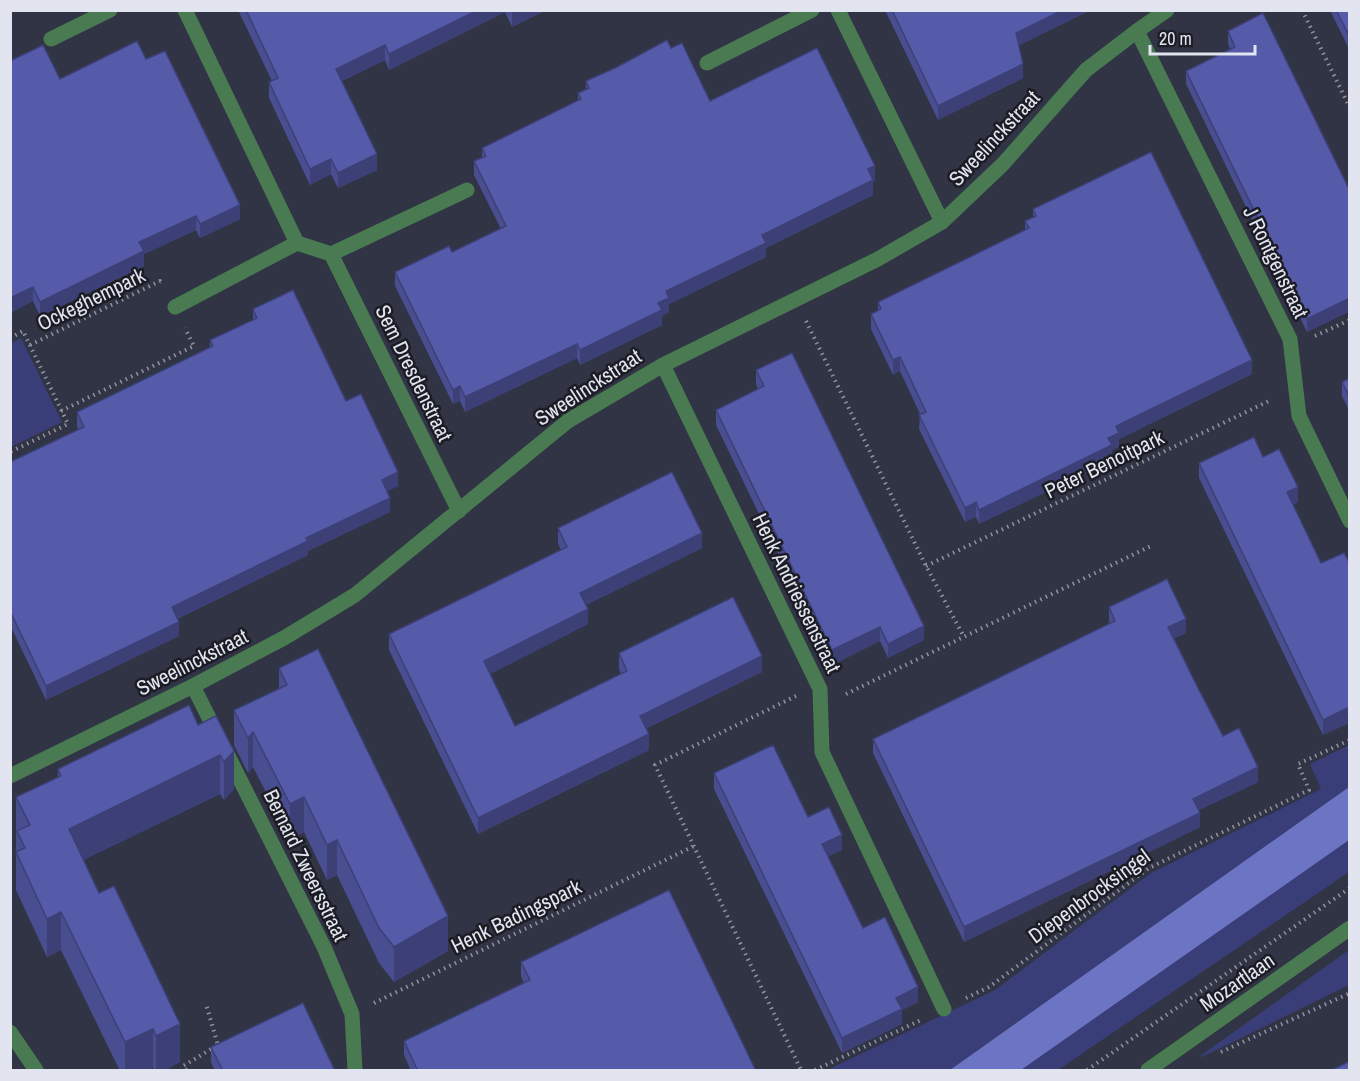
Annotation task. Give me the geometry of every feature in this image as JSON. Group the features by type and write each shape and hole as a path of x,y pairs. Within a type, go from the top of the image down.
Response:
{"street":[{"path":"51,39 110,10"},
{"path":"184,10 297,243"},
{"path":"706,63 812,10"},
{"path":"837,10 942,222"},
{"name":"Sweelinckstraat","path":"10,776 193,687 284,638 355,595 568,421 663,364 878,259 942,222 1003,164 1086,70 1167,10"},
{"name":"J Rontgenstraat","path":"1137,31 1290,339 1299,416 1350,521"},
{"path":"175,307 297,243 332,254 466,190"},
{"name":"Sem Dresdenstraat","path":"332,254 459,511"},
{"name":"Henk Andriessenstraat","path":"663,364 820,689 822,752 944,1009"},
{"name":"Bernard Zweersstraat","path":"193,687 324,947 352,1014 355,1071"},
{"name":"Mozartlaan","path":"1148,1071 1350,928"},
{"path":"10,1032 36,1071"}],"path":[{"path":"1302,10 1350,108"},
{"name":"Ockeghempark","path":"10,338 24,331 30,345 62,411 194,346 160,281 30,345"},
{"path":"796,299 926,566 964,636"},
{"path":"1291,347 1350,320"},
{"name":"Peter Benoitpark","path":"926,566 1295,389"},
{"path":"10,452 68,424 62,411"},
{"path":"822,706 1153,545"},
{"path":"801,1071 655,765 818,685"},
{"name":"Diepenbrocksingel","path":"815,1071 989,987 1149,868 1309,790 1298,764 1350,740"},
{"name":"Henk Badingspark","path":"352,1014 694,846"},
{"path":"1087,1071 1350,888"},
{"path":"1216,1055 1350,993"},
{"path":"186,1071 183,1066 218,1045 206,1004"}],"shaded area":[{"path":"21,338 62,422 11,447 11,343"},
{"path":"1349,745 1349,787 950,1070 827,1070 995,990 1151,873 1321,789 1310,764"},
{"path":"1349,787 1349,840 1021,1070 950,1070"},
{"path":"1349,840 1349,872 1058,1070 1021,1070"},
{"path":"1349,950 1349,985 1200,1056"}],"building":[{"path":"246,10 478,10 389,54 385,45 336,69 377,154 338,173 331,159 310,169 269,82 278,78"},
{"path":"892,10 1063,10 1016,33 1023,64 938,106"},
{"path":"1336,10 1350,10 1350,37"},
{"path":"1263,13 1350,191 1350,298 1307,319 1186,71 1235,47 1228,31"},
{"path":"667,40 671,48 682,43 710,101 817,48 875,166 868,169 873,180 762,235 766,243 666,291 669,298 658,303 662,310 580,350 577,344 465,397 460,386 453,390 395,272 449,246 452,252 506,226 474,161 486,156 482,148 581,99 578,93 589,88 586,81"},
{"path":"137,41 146,59 165,51 240,205 200,224 196,216 139,242 144,251 40,302 33,287 10,298 10,61 43,45 60,79"},
{"path":"1151,152 1252,360 1116,426 1119,433 1108,438 1112,445 979,510 976,502 965,508 919,415 926,412 900,357 893,360 871,314 881,309 878,302 1029,228 1025,221 1036,216 1033,209"},
{"path":"293,290 346,401 361,394 398,472 382,480 390,498 172,607 179,622 46,686 10,611 10,462 84,427 77,412 213,346 210,340 257,318 253,309"},
{"path":"792,353 924,626 888,644 880,627 832,650 716,410 764,386 756,370"},
{"path":"1350,378 1350,398 1342,382"},
{"path":"1254,437 1263,457 1279,449 1298,487 1287,492 1321,563 1344,553 1350,564 1350,707 1323,720 1199,463"},
{"path":"672,472 702,533 580,593 588,609 484,661 515,726 627,671 619,653 733,597 762,656 640,716 649,734 478,818 389,634 567,547 558,528"},
{"path":"1167,579 1186,619 1168,627 1223,736 1239,728 1258,767 1193,799 1200,813 964,927 873,739 1115,621 1109,607"},
{"path":"318,649 448,916 394,947 379,928 337,840 327,845 304,797 290,804 253,732 248,738 234,710 287,685 279,668"},
{"path":"189,705 198,725 216,716 234,751 224,762 220,755 69,829 99,893 114,886 180,1024 156,1036 153,1029 125,1042 61,912 47,919 16,852 25,848 17,831 30,825 16,797 61,776 58,769"},
{"path":"773,745 808,817 829,807 842,835 822,844 863,928 885,917 918,987 896,998 902,1009 842,1038 714,773"},
{"path":"669,890 756,1071 418,1071 404,1041 530,980 521,962"},
{"path":"303,1003 335,1071 223,1071 211,1047"},
{"path":"1350,1061 1350,1071 1330,1071"}]}
